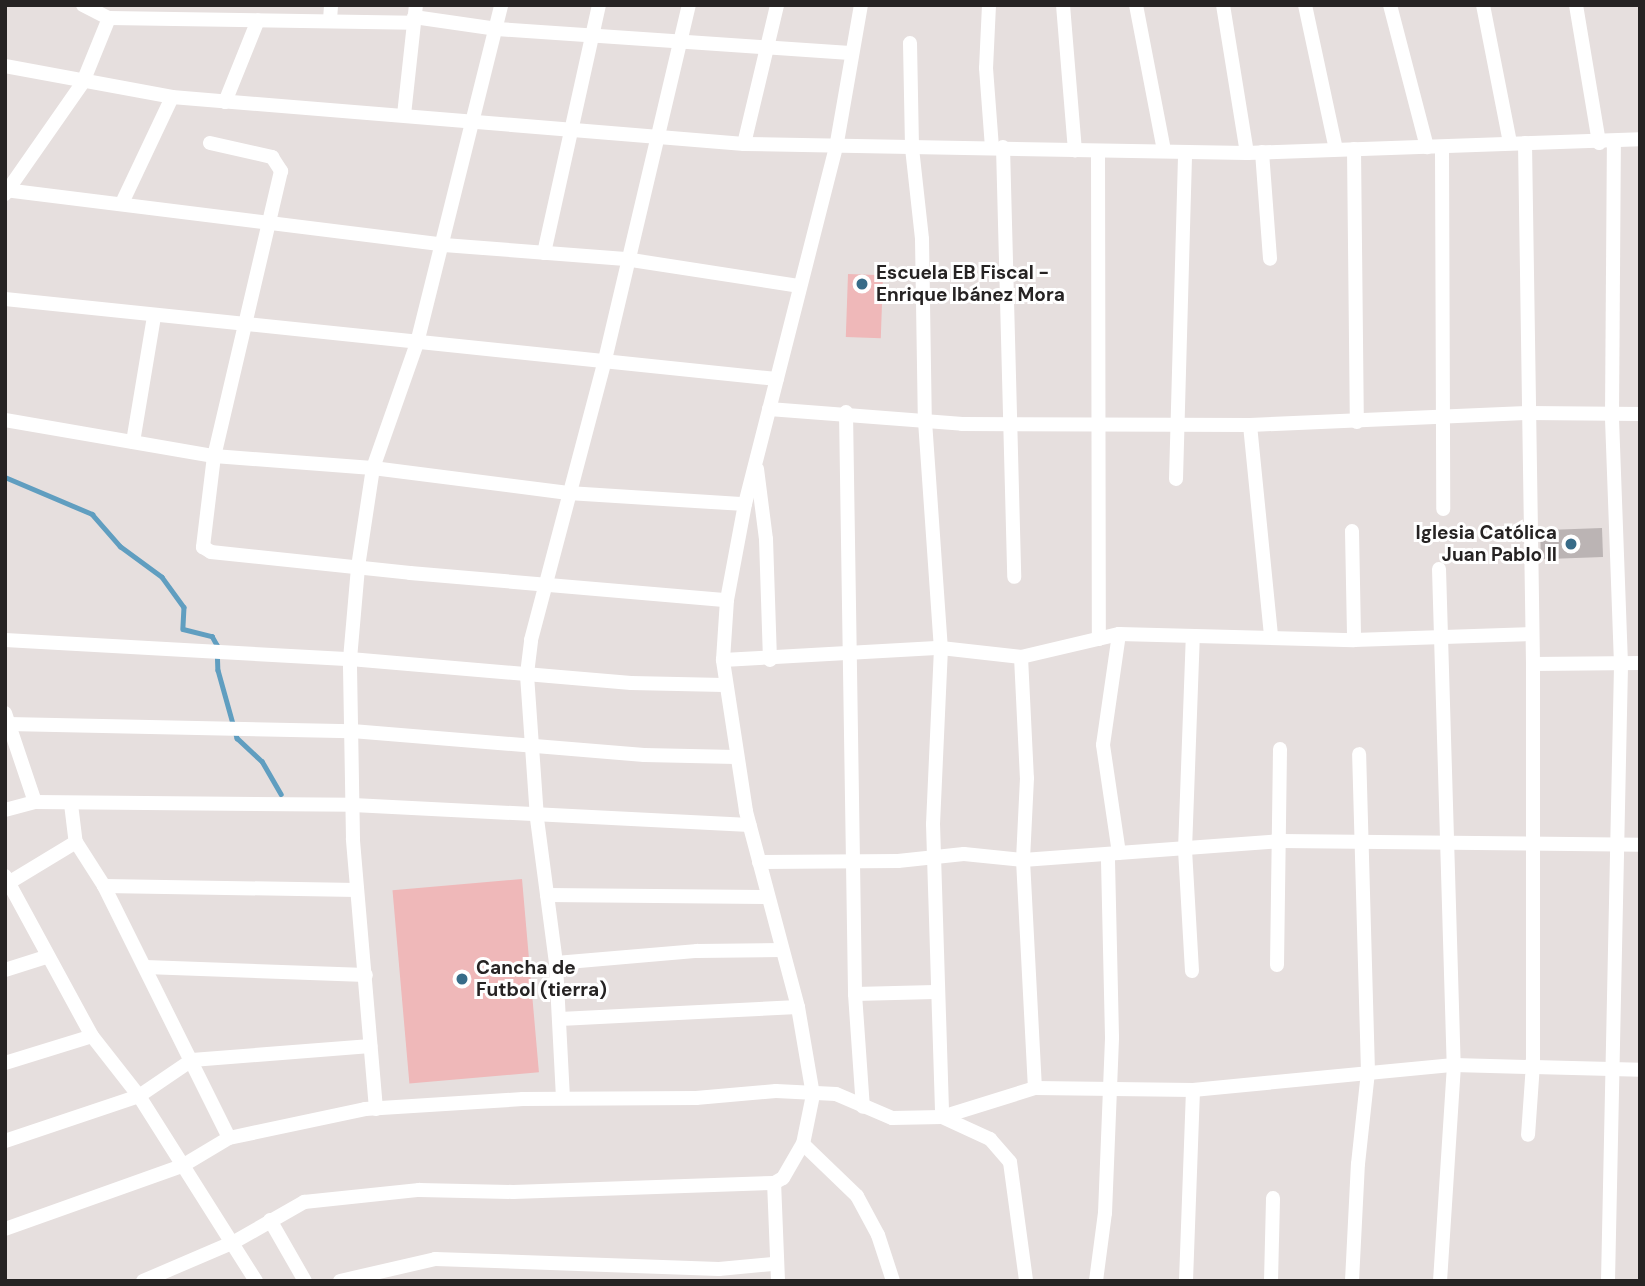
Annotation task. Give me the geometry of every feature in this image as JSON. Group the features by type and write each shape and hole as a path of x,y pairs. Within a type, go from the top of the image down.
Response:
{"street":[{"path":"83,5 109,18 170,12 258,20 330,12 415,15 497,29 850,53"},
{"path":"376,1109 357,890 353,805 350,659 358,567 373,468 417,343 444,245 501,5"},
{"path":"544,253 599,5"},
{"path":"563,1098 556,963 537,818 527,674 545,585 604,364 625,259 689,5"},
{"path":"744,144 777,5"},
{"path":"143,1281 234,1242 304,1202 419,1190 566,1191 774,1183 783,1178 803,1143 814,1096 798,1007 750,825 724,685 723,660 727,600 745,504 836,148 850,53 861,5"},
{"path":"989,5 986,68 997,147 1014,578"},
{"path":"1063,5 1075,151"},
{"path":"1136,5 1164,150"},
{"path":"1223,5 1247,153"},
{"path":"1306,5 1336,149"},
{"path":"1390,5 1435,147 1443,509"},
{"path":"1483,5 1517,142 1529,413 1534,846 1533,1064 1528,1135"},
{"path":"1576,5 1607,143 1612,415 1621,664 1620,844 1608,1281"},
{"path":"404,114 415,15"},
{"path":"109,18 83,82 6,192 122,203 270,225 444,245 625,259 800,286"},
{"path":"225,102 258,20"},
{"path":"910,43 912,148 922,239 925,421 941,648 933,859 935,992 942,1117"},
{"path":"5,65 172,97 404,114 572,133 744,144 836,148 997,147 1075,151 1247,153 1517,142 1607,143 1640,139"},
{"path":"122,203 172,97"},
{"path":"210,143 276,160 281,171 214,456 203,547 211,552 358,567 727,600"},
{"path":"1354,149 1357,422"},
{"path":"1098,151 1099,639"},
{"path":"1176,479 1175,422 1185,152"},
{"path":"1262,152 1270,259"},
{"path":"5,299 604,364 777,379"},
{"path":"133,442 154,317"},
{"path":"769,409 846,412 925,421 1010,424 1100,421 1250,425 1441,419 1529,413 1640,414"},
{"path":"846,412 852,652 855,994 863,1107"},
{"path":"5,420 214,456 373,468 568,493 745,504"},
{"path":"1250,425 1270,637"},
{"path":"757,464 766,539 770,660"},
{"path":"1352,531 1354,640"},
{"path":"1439,569 1454,1065 1440,1281"},
{"path":"723,660 770,660 852,652 941,648 1021,657 1119,634 1443,640 1532,634"},
{"path":"1096,1281 1105,1213 1107,1087 1113,975 1114,854 1103,745 1119,634"},
{"path":"1192,971 1185,850 1194,636"},
{"path":"5,640 350,659 527,674 724,685"},
{"path":"1021,657 1027,778 1023,860 1035,1088"},
{"path":"1533,664 1640,663"},
{"path":"35,802 6,719 352,732 531,746 736,757"},
{"path":"1277,965 1280,749"},
{"path":"1352,1281 1357,1164 1368,1072 1359,754"},
{"path":"5,810 35,802 353,805 537,818 750,825"},
{"path":"71,804 76,842 104,886 229,1138"},
{"path":"759,862 933,859 964,854 1023,860 1280,841 1534,846 1640,845"},
{"path":"76,842 7,882 92,1036 139,1096 182,1166 234,1242 256,1281"},
{"path":"104,886 357,890"},
{"path":"547,895 768,897"},
{"path":"556,963 697,951 782,950"},
{"path":"5,970 46,957"},
{"path":"145,967 237,967 366,975"},
{"path":"855,994 935,992"},
{"path":"560,1018 798,1007"},
{"path":"5,1063 92,1036"},
{"path":"5,1140 139,1096 192,1060 370,1046"},
{"path":"5,1229 182,1166 229,1138 376,1109 563,1098 696,1098 776,1091 814,1096 836,1094 892,1118 942,1117 1035,1088 1193,1090 1454,1065 1533,1064 1640,1070"},
{"path":"1186,1281 1193,1090"},
{"path":"942,1117 990,1139 1010,1162 1026,1281"},
{"path":"803,1143 857,1196 878,1235 893,1281"},
{"path":"774,1183 774,1264 778,1281"},
{"path":"1271,1281 1273,1198"},
{"path":"270,1220 305,1281"},
{"path":"340,1281 435,1259 719,1269 774,1264"}],"shaded area":[{"path":"848,274 883,275 881,338 846,337"},
{"name":"Cancha de Futbol (tierra)","path":"522,879 539,1072 409,1084 392,890"}],"building":[{"name":"Iglesia Católica Juan Pablo II","path":"1602,528 1603,557 1541,559 1540,530"}],"waterway":[{"path":"5,477 92,514 120,546 162,577 184,607 183,629 212,636 217,645 218,670 237,738 262,761 281,794"}],"place":[{"name":"Escuela EB Fiscal - Enrique Ibánez Mora","path":"862,284"},
{"name":"Iglesia Católica Juan Pablo II","path":"1571,544"},
{"name":"Cancha de Futbol (tierra)","path":"462,979"}]}
